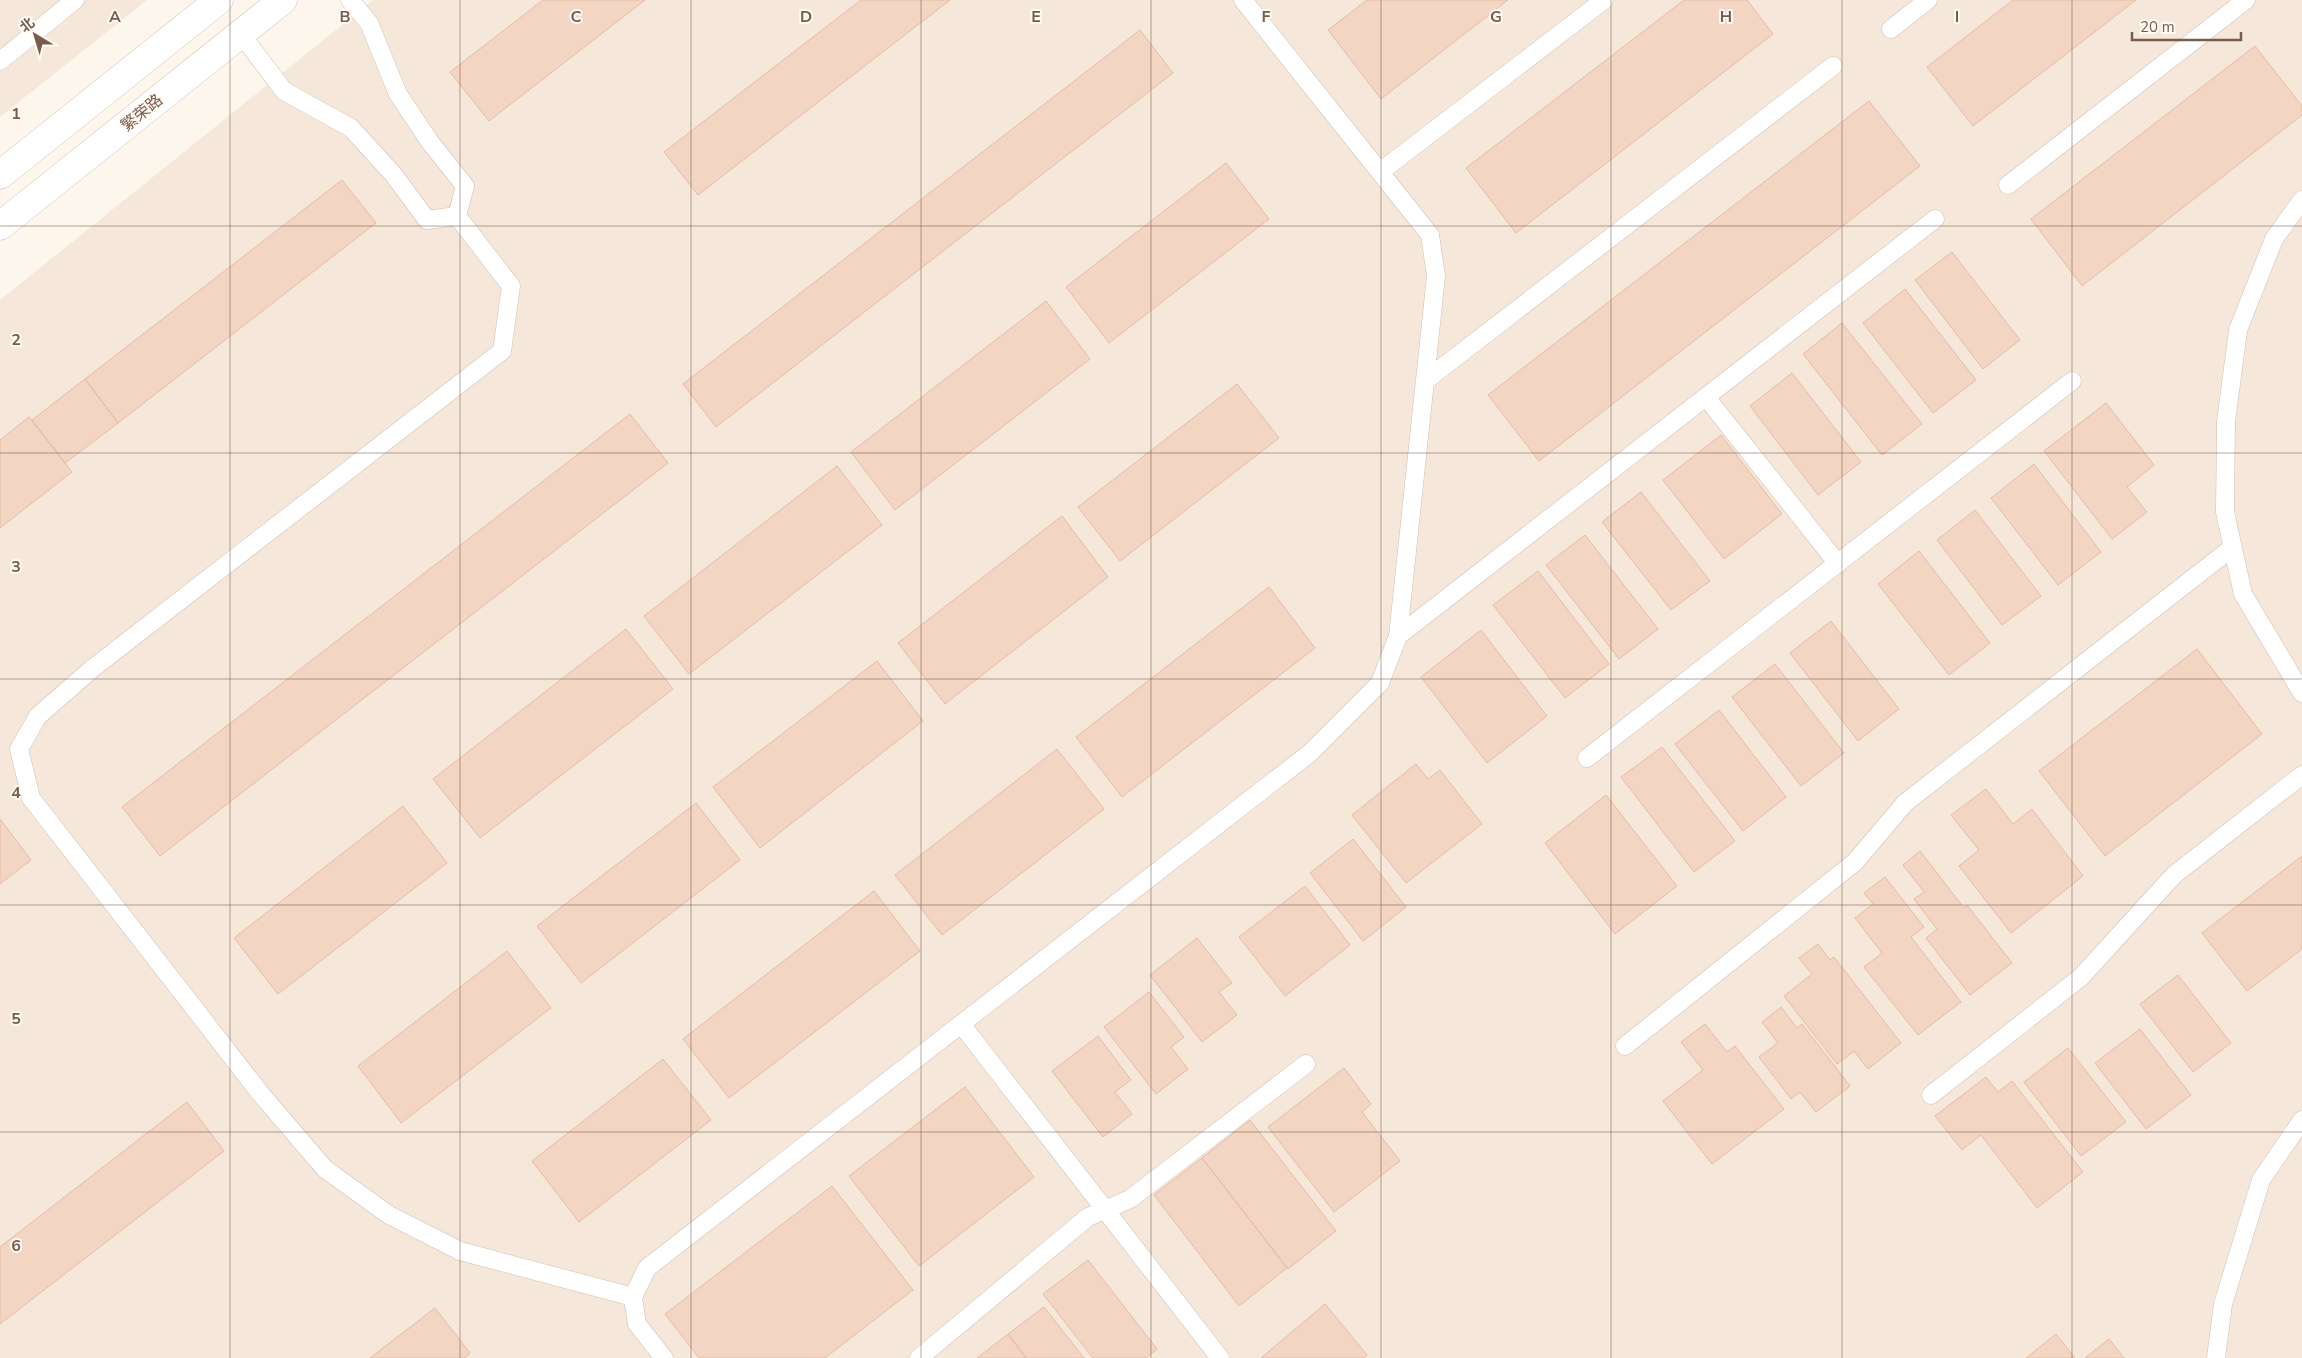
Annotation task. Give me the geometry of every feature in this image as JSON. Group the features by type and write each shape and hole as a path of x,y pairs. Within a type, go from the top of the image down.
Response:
{"main road":[{"path":"0,175 219,0"},
{"name":"繁荣路","path":"0,226 283,0"}],"lane":[{"path":"0,61 75,0"},
{"path":"350,0 369,23 398,94 430,142 465,186 457,216"},
{"path":"664,1358 636,1324 633,1297 647,1268 1310,753 1380,683 1398,636 1436,276 1430,235 1243,0"},
{"path":"1380,172 1604,0"},
{"path":"1891,29 1928,0"},
{"path":"2008,185 2246,0"},
{"path":"241,34 284,91 351,128 394,174 427,220 457,216"},
{"path":"1426,380 1832,66"},
{"path":"2302,200 2274,239 2238,330 2226,431 2225,512 2243,594 2302,693"},
{"path":"457,216 511,286 502,351 93,668 38,716 19,748 31,798 260,1092 325,1169 389,1215 460,1251 633,1297"},
{"path":"1398,636 1935,218"},
{"path":"1587,758 2072,381"},
{"path":"1706,397 1838,564"},
{"path":"1625,1046 1855,862 1905,803 2233,547"},
{"path":"1931,1095 2081,977 2174,875 2302,775"},
{"path":"961,1024 1220,1358"},
{"path":"919,1358 1088,1217 1130,1199 1306,1064"},
{"path":"2216,1358 2223,1304 2261,1180 2302,1120"}],"shaded area":[{"path":"0,0 147,0 0,117"},
{"path":"373,0 2302,0 2302,1358 0,1358 0,300"}],"building":[{"path":"543,0 645,0 489,121 450,72"},
{"path":"861,0 950,0 698,195 664,152"},
{"path":"1367,0 1508,0 1381,99 1328,30"},
{"path":"1684,0 1747,0 1773,34 1516,233 1466,168"},
{"path":"2013,0 2136,0 1973,126 1927,67"},
{"path":"1140,30 1173,73 716,427 683,384"},
{"path":"2255,46 2302,106 2302,115 2082,286 2031,219"},
{"path":"1869,101 1920,166 1539,461 1488,395"},
{"path":"1226,163 1269,219 1109,343 1066,287"},
{"path":"342,180 376,223 118,423 85,379"},
{"path":"1952,252 2020,340 1983,369 1915,280"},
{"path":"1905,289 1976,380 1933,413 1863,323"},
{"path":"1046,301 1090,359 895,510 851,452"},
{"path":"1842,323 1922,424 1882,455 1803,354"},
{"path":"1792,373 1861,462 1818,495 1750,406"},
{"path":"85,379 118,423 65,463 32,420"},
{"path":"1237,384 1279,438 1120,561 1078,507"},
{"path":"2106,403 2154,465 2127,487 2147,512 2112,539 2044,451"},
{"path":"630,414 668,463 160,856 122,807"},
{"path":"29,417 72,472 0,528 0,440"},
{"path":"1721,435 1782,514 1724,559 1663,480"},
{"path":"2034,464 2101,552 2058,585 1991,498"},
{"path":"837,466 882,525 689,674 644,616"},
{"path":"1641,492 1710,581 1671,610 1602,522"},
{"path":"1975,510 2041,596 2002,625 1937,540"},
{"path":"1062,516 1108,577 945,704 898,643"},
{"path":"1585,535 1658,629 1619,659 1546,565"},
{"path":"1919,551 1990,643 1949,675 1878,584"},
{"path":"1538,571 1609,664 1565,698 1493,605"},
{"path":"1269,587 1315,648 1122,797 1076,737"},
{"path":"1831,621 1899,709 1858,741 1790,653"},
{"path":"626,629 673,689 480,838 433,779"},
{"path":"1481,630 1547,716 1487,763 1421,677"},
{"path":"2197,649 2262,734 2105,856 2039,771"},
{"path":"877,661 923,721 760,848 713,787"},
{"path":"1775,664 1844,753 1801,786 1732,697"},
{"path":"1719,710 1786,797 1743,831 1675,744"},
{"path":"1662,747 1735,841 1694,872 1621,777"},
{"path":"1057,749 1104,809 942,935 895,875"},
{"path":"1416,764 1428,779 1440,770 1482,824 1406,883 1352,815"},
{"path":"1986,789 2013,824 2032,809 2083,876 2011,933 1959,866 1979,850 1951,815"},
{"path":"1606,795 1677,886 1615,934 1545,843"},
{"path":"696,803 740,860 581,983 537,926"},
{"path":"403,806 447,863 278,994 234,938"},
{"path":"0,819 31,860 0,884"},
{"path":"1353,839 1406,907 1363,941 1310,873"},
{"path":"1920,851 1964,908 1967,905 2012,963 1970,995 1926,938 1937,929 1914,899 1924,892 1903,865"},
{"path":"2302,856 2302,949 2247,991 2202,933"},
{"path":"1885,877 1924,927 1911,937 1961,1002 1918,1035 1864,967 1882,953 1855,918 1873,904 1864,893"},
{"path":"1305,886 1350,945 1285,996 1239,937"},
{"path":"874,891 920,951 729,1098 683,1039"},
{"path":"1197,938 1232,983 1219,992 1237,1015 1202,1042 1150,975"},
{"path":"1818,944 1830,960 1834,957 1901,1043 1868,1069 1854,1051 1837,1064 1784,996 1812,974 1799,958"},
{"path":"507,951 551,1008 401,1123 358,1066"},
{"path":"2178,975 2231,1043 2193,1072 2140,1004"},
{"path":"1149,992 1184,1037 1171,1047 1188,1069 1156,1094 1104,1027"},
{"path":"1781,1007 1797,1028 1802,1024 1850,1086 1816,1112 1800,1092 1791,1099 1759,1057 1778,1043 1762,1022"},
{"path":"1705,1024 1727,1052 1735,1046 1784,1109 1712,1164 1663,1101 1703,1070 1681,1042"},
{"path":"2140,1029 2191,1095 2146,1129 2095,1063"},
{"path":"1098,1036 1131,1080 1115,1092 1132,1114 1103,1137 1052,1071"},
{"path":"2068,1048 2126,1122 2081,1156 2024,1082"},
{"path":"663,1059 711,1120 579,1222 532,1161"},
{"path":"1344,1068 1371,1104 1362,1112 1400,1161 1334,1212 1268,1127"},
{"path":"1986,1077 1998,1092 2012,1081 2083,1172 2037,1208 1981,1135 1962,1150 1935,1116"},
{"path":"965,1087 1034,1177 919,1266 849,1176"},
{"path":"187,1102 224,1151 0,1324 0,1247"},
{"path":"1250,1120 1336,1231 1288,1269 1202,1158"},
{"path":"1202,1158 1287,1268 1239,1306 1154,1195"},
{"path":"832,1186 913,1290 825,1358 699,1358 665,1314"},
{"path":"1088,1260 1157,1349 1146,1358 1093,1358 1043,1294"},
{"path":"1325,1304 1367,1355 1364,1358 1261,1358"},
{"path":"1044,1307 1084,1358 1026,1358 1008,1334"},
{"path":"435,1308 470,1353 465,1358 370,1358"},
{"path":"1008,1334 1026,1358 977,1358"},
{"path":"2056,1334 2075,1358 2026,1358"},
{"path":"2109,1339 2124,1358 2085,1358"}]}
